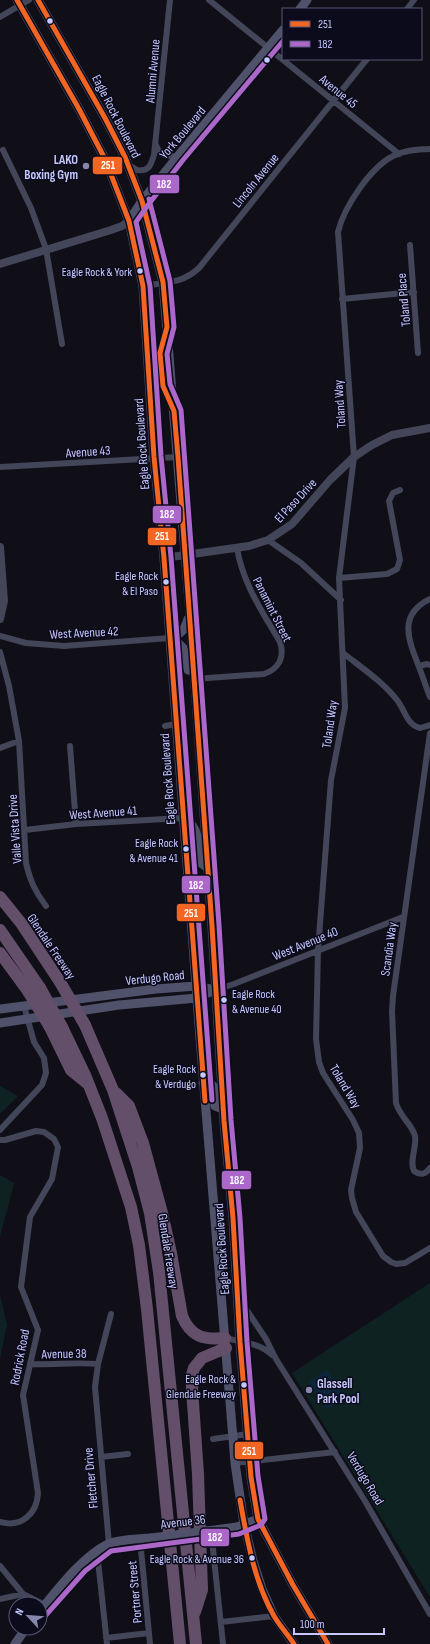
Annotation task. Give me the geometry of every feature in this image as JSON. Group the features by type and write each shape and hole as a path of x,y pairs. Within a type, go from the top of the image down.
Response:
{"highway":[{"name":"Glendale Freeway","path":"0,897 21,923 60,982 85,1025 113,1090 150,1213 159,1272 196,1644"},
{"path":"0,930 56,1027 71,1070 89,1084 102,1118 131,1207 139,1245 147,1309 180,1644"},
{"path":"0,953 34,990"},
{"path":"113,1090 129,1106 143,1143 162,1212 182,1316 186,1325 196,1335 225,1343"},
{"path":"193,1617 202,1590 198,1474 192,1375 194,1368 202,1358 225,1343"}],"main road":[{"name":"Eagle Rock Boulevard","path":"38,0 105,118 124,157 142,201 163,282 190,614 223,1109 250,1462 258,1518 293,1585 328,1644"},
{"path":"301,8 307,0"},
{"name":"Eagle Rock Boulevard","path":"18,2 103,154 129,221 143,286 154,457 164,558 203,1083 232,1437 244,1524 253,1561 262,1589 274,1616 294,1644"},
{"name":"York Boulevard","path":"129,221 142,201 178,156 282,31"},
{"path":"103,154 119,146"},
{"path":"170,638 176,636 184,630 190,614"},
{"path":"170,638 177,641 183,648 196,704"},
{"path":"183,818 194,826 199,841 201,863 208,868"},
{"name":"Verdugo Road","path":"0,1009 101,995 196,986 215,990"},
{"name":"Verdugo Road","path":"0,1023 119,1005 197,998 215,990"},
{"path":"203,1083 211,1084 213,1086 215,1106 223,1109"},
{"name":"Avenue 36","path":"109,1544 140,1538 209,1531 244,1524 258,1518"},
{"path":"48,1601 82,1564 97,1551 109,1544"}],"street":[{"path":"0,16 18,2 29,0"},
{"name":"Alumni Avenue","path":"124,157 132,168 137,170 145,170 151,164 156,145 170,0"},
{"name":"Avenue 45","path":"209,0 282,59"},
{"path":"408,8 414,0"},
{"name":"Avenue 45","path":"283,60 399,154"},
{"name":"Lincoln Avenue","path":"143,286 177,281 190,276 198,268 365,60"},
{"path":"156,145 165,156 178,156"},
{"path":"3,150 31,208 46,249 62,344"},
{"name":"Toland Way","path":"430,150 409,151 387,160 375,171 349,204 340,221 338,232 354,457 339,578 344,653 345,708 331,780 318,950 316,1039 318,1056 323,1073 328,1083 356,1124 360,1140 360,1148 351,1190 353,1205 356,1212 383,1256 391,1262 396,1264 405,1263 430,1248"},
{"name":"York Boulevard","path":"0,264 109,231 122,226 129,221"},
{"name":"Toland Place","path":"410,245 418,353"},
{"path":"342,299 414,292"},
{"name":"El Paso Drive","path":"164,558 237,548 258,544 268,540 292,524 330,480 354,457 377,442 392,435 430,428"},
{"name":"Avenue 43","path":"0,467 154,457 178,457"},
{"path":"339,578 387,574 394,572 397,569 400,560 389,501 393,493 400,490"},
{"path":"268,540 301,563 340,600"},
{"path":"0,547 4,601 0,619"},
{"name":"Panamint Street","path":"194,679 264,674 274,669 281,659 282,653 280,642 246,584 239,563 237,548"},
{"path":"430,599 414,611 408,625 408,638 430,697"},
{"name":"West Avenue 42","path":"0,636 26,643 60,646 170,638"},
{"name":"Valle Vista Drive","path":"0,652 9,686 19,741 26,863 30,879 36,893 46,906"},
{"path":"344,653 390,691 412,724 420,728 430,725"},
{"path":"419,666 427,664 430,665"},
{"path":"164,726 176,724"},
{"name":"Scandia Way","path":"430,733 403,917 392,1011 396,1103 400,1115 412,1129 414,1134 412,1164 414,1171 420,1174 427,1172 430,1168"},
{"path":"0,748 19,741"},
{"path":"70,746 76,824"},
{"name":"West Avenue 41","path":"25,830 76,824 183,818"},
{"name":"West Avenue 40","path":"215,990 234,984 403,917"},
{"path":"0,1130 42,1085 46,1073 44,1058 34,1042 24,1006"},
{"name":"Rodrick Road","path":"0,1140 5,1140 36,1131 44,1132 54,1139 58,1147 52,1179 30,1217 21,1287 38,1330 23,1395 38,1493 38,1502 33,1511 22,1522 14,1524 0,1522"},
{"name":"Verdugo Road","path":"237,1296 266,1339 276,1359 365,1501 428,1607 430,1614"},
{"name":"Fletcher Drive","path":"109,1544 95,1387 98,1364 111,1314"},
{"path":"225,1343 240,1342"},
{"name":"Verdugo Road","path":"225,1343 240,1342 260,1347 276,1359"},
{"name":"Avenue 38","path":"30,1364 48,1365 84,1362 98,1364"},
{"path":"213,1439 248,1434"},
{"path":"235,1463 335,1452"},
{"path":"101,1457 128,1454"},
{"path":"209,1531 223,1644"},
{"name":"Portner Street","path":"140,1538 150,1644"},
{"path":"97,1551 107,1641 149,1633"},
{"path":"0,1566 26,1596"},
{"path":"0,1599 23,1594"},
{"path":"221,1622 274,1616"}],"green space":[{"path":"0,1086 18,1096 0,1114"},
{"path":"0,1175 14,1183 0,1237"},
{"path":"430,1283 430,1597 292,1373"},
{"path":"0,1295 7,1325 0,1358"}],"water":[{"path":"327,1370 345,1397 327,1409 309,1382"}],"transit line":[{"name":"251","path":"17,0 79,109 105,159 129,221 143,286 154,457 164,558 205,1101"},
{"name":"251","path":"38,0 105,118 125,157 142,201 163,282 167,327 160,353 163,386 174,411 178,457 212,926 224,1121 233,1218 240,1342 251,1477 258,1519 293,1585 328,1644"},
{"name":"182","path":"212,1100 171,557 161,456 150,286 136,222 183,160 282,42"},
{"name":"182","path":"48,1613 85,1571 111,1551 239,1534 261,1525 265,1519 258,1476 247,1342 240,1218 231,1120 219,925 181,410 170,384 167,354 174,327 170,281 149,199"},
{"name":"251","path":"240,1500 252,1560 261,1589 274,1616 294,1644"}],"place":[{"name":"LAKO Boxing Gym","path":"86,166"},
{"name":"Eagle Rock & York","path":"140,271"},
{"name":"Eagle Rock & El Paso","path":"166,582"},
{"name":"Eagle Rock & Avenue 41","path":"186,849"},
{"name":"Eagle Rock & Avenue 40","path":"224,1000"},
{"name":"Eagle Rock & Verdugo","path":"203,1075"},
{"name":"Eagle Rock & Glendale Freeway","path":"244,1385"},
{"name":"Glassell Park Pool","path":"309,1390"},
{"name":"Eagle Rock & Avenue 36","path":"252,1558"}]}
